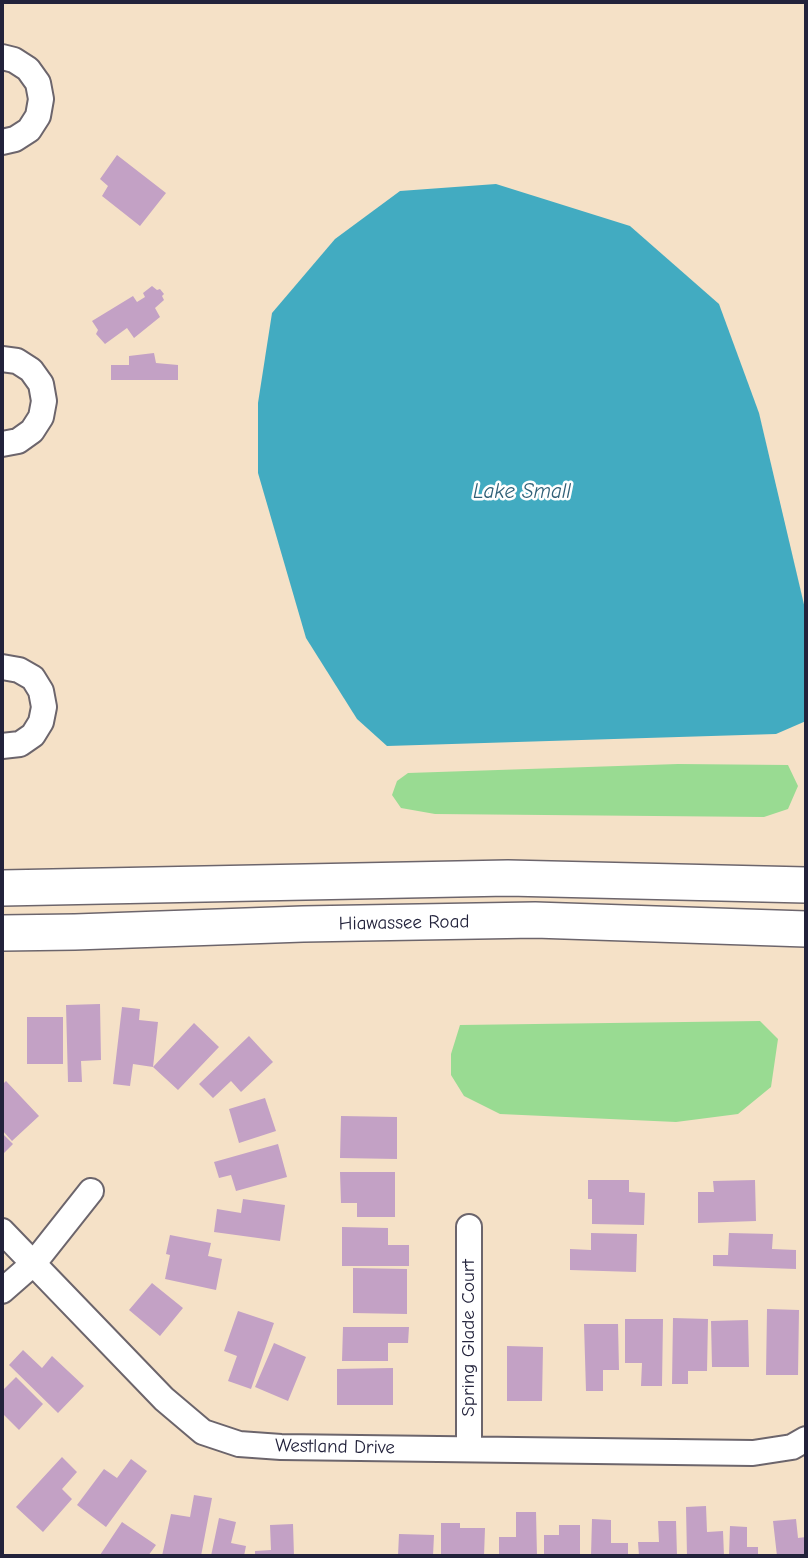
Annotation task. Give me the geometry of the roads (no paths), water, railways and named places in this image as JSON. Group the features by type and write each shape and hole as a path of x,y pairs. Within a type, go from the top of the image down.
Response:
{"street":[{"path":"2,57 14,60 28,69 38,83 41,99 38,116 29,130 15,139 2,142"},
{"path":"2,359 17,361 31,370 41,384 44,401 41,417 32,431 18,441 2,444"},
{"path":"2,667 19,670 33,678 41,691 44,707 41,722 33,735 20,744 2,747"},
{"path":"2,888 508,878 806,885"},
{"name":"Hiawassee Road","path":"2,933 535,920 806,929"},
{"path":"2,1291 34,1263 90,1191"},
{"name":"Spring Glade Court","path":"469,1227 469,1449"},
{"name":"Westland Drive","path":"2,1231 164,1399 203,1432 239,1444 281,1447 754,1453 792,1447 806,1439"}],"water":[{"name":"Lake Small","path":"496,184 630,226 719,304 759,413 806,613 806,721 776,734 387,746 357,719 306,638 258,473 258,403 272,313 335,239 400,191"}]}
